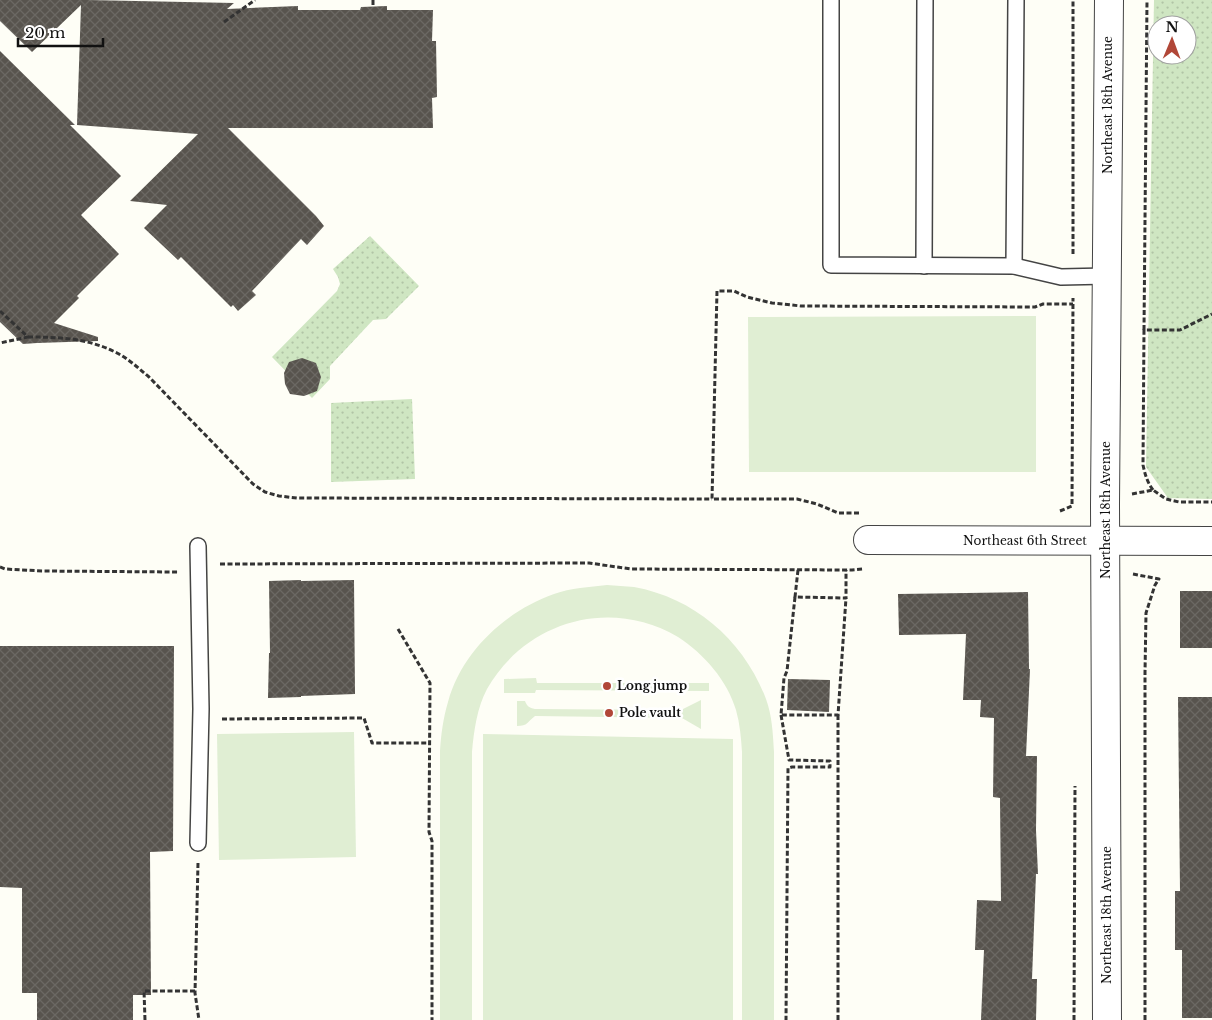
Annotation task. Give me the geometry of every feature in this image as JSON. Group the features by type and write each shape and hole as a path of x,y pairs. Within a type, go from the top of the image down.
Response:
{"street":[{"name":"Northeast 18th Avenue","path":"1108,1020 1105,541 1109,0"},
{"name":"Northeast 6th Street","path":"868,540 1212,541"}],"lane":[{"path":"830,0 831,265 1014,266 1061,277 1107,276"},
{"path":"924,0 924,266"},
{"path":"1014,266 1016,0"},
{"path":"198,546 201,719 198,842"}],"path":[{"path":"224,22 255,0"},
{"path":"373,0 374,6"},
{"path":"1147,0 1143,465 1153,490"},
{"path":"712,499 717,291 734,291 747,297 772,303 801,306 1035,307 1043,304 1073,304"},
{"path":"0,311 28,337"},
{"path":"1144,330 1180,330 1212,314"},
{"path":"0,343 28,337 54,337 78,340 116,352 149,377 253,484 265,492 278,496 297,498 798,499 838,513 862,513"},
{"path":"1051,511 1061,511 1072,506"},
{"path":"0,567 42,571 181,572 198,564 589,562 631,569 846,570 869,568"},
{"path":"786,1020 788,768 792,766 830,767 830,761 789,760 781,715 798,570"},
{"path":"838,1020 838,716 846,598 846,570"},
{"path":"1106,571 1131,573 1158,579 1146,613 1145,1020"},
{"path":"795,597 846,598"},
{"path":"398,628 430,683 429,832 432,841 432,1020"},
{"path":"781,715 838,716"},
{"path":"201,719 364,718 372,743 430,743"},
{"path":"1074,1020 1075,784"},
{"path":"198,842 195,991 199,1020"},
{"path":"144,1020 144,991 195,991"}],"green space":[{"path":"1154,0 1212,0 1212,499 1168,498 1146,467 1153,65 1197,65 1197,15 1154,15"},
{"path":"370,236 419,286 386,319 373,320 330,366 330,379 312,398 272,357 337,291 340,284 333,269"},
{"path":"1036,316 1036,472 749,472 748,317"},
{"path":"412,399 415,479 331,482 331,403"},
{"path":"607,585 634,587 656,593 677,601 697,612 715,625 731,641 757,678 766,699 771,718 774,752 774,1020 742,1020 742,752 741,736 732,699 721,678 697,651 678,637 652,625 625,619 598,618 572,622 547,632 524,647 504,666 484,696 476,719 472,752 472,1020 440,1020 440,751 445,715 455,683 475,650 488,635 519,611 536,601 560,592"},
{"name":"Long jump","path":"536,678 537,683 709,683 709,691 536,690 535,693 504,693 504,679"},
{"name":"Pole vault","path":"701,700 701,729 682,718 535,716 525,724 517,726 517,701 525,701 528,706 535,709 681,710"},
{"path":"354,732 356,857 219,860 217,734"},
{"path":"483,734 733,739 733,1020 483,1020"}],"building":[{"path":"0,0 234,3 227,9 298,6 298,10 360,10 361,7 387,6 387,10 433,10 432,41 436,41 437,97 432,98 433,128 228,128 324,226 307,245 301,239 252,291 256,295 238,311 233,305 231,307 181,257 178,260 144,228 167,205 130,201 198,134 77,125 81,5 32,52 0,21"},
{"path":"0,51 75,125 70,125 121,176 81,215 119,254 77,296 79,298 54,323 98,337 98,341 23,344 0,322"},
{"path":"302,358 316,363 321,377 317,391 304,396 290,394 285,384 284,373 289,362"},
{"path":"354,580 355,694 268,698 270,653 269,581"},
{"path":"1180,591 1212,591 1212,648 1180,648"},
{"path":"1028,592 1030,669 1026,756 1037,756 1036,830 1038,874 1036,874 1032,979 1037,979 1036,1020 981,1020 984,950 975,950 977,900 1001,901 1000,798 993,797 994,718 980,717 981,700 963,700 966,634 899,635 898,594"},
{"path":"0,646 174,646 173,851 150,852 151,995 133,995 133,1020 37,1020 37,993 22,993 22,888 0,887"},
{"path":"788,679 830,680 829,712 787,710"},
{"path":"1178,697 1212,697 1212,1018 1182,1018 1182,950 1175,950 1175,891 1180,891"}],"place":[{"name":"Long jump","path":"607,686"},
{"name":"Pole vault","path":"609,713"}]}
